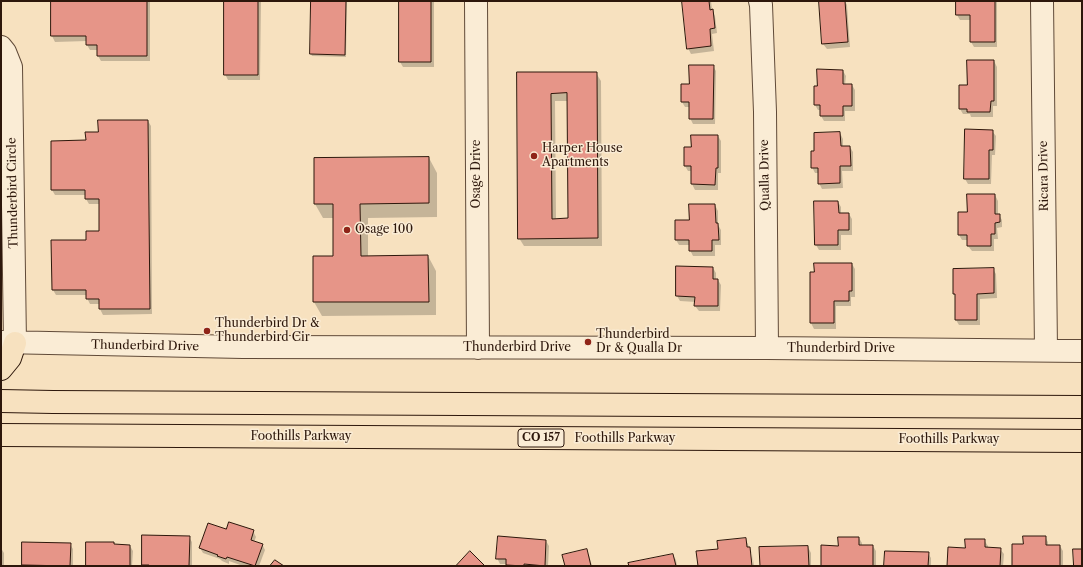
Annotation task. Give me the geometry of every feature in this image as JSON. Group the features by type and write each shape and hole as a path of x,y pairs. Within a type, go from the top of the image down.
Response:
{"highway":[{"path":"1,369 10,358 8,343"},
{"path":"1,401 1082,407"},
{"name":"Foothills Parkway","path":"1,435 1082,441"}],"street":[{"name":"Osage Drive","path":"476,1 478,348"},
{"name":"Qualla Drive","path":"760,1 762,13 765,112 767,348"},
{"name":"Ricara Drive","path":"1042,1 1046,350"},
{"name":"Thunderbird Circle","path":"1,47 5,52 11,67 8,343"},
{"name":"Thunderbird Drive","path":"8,343 242,347 767,348 1082,351"}],"building":[{"path":"51,1 147,1 147,56 97,56 97,45 86,45 86,36 51,36"},
{"path":"224,1 258,1 258,75 224,75"},
{"path":"311,1 346,1 345,55 310,54"},
{"path":"399,1 431,1 431,62 399,62"},
{"path":"682,1 709,1 710,10 713,9 715,28 710,29 711,46 687,49"},
{"path":"819,1 845,1 848,42 822,44"},
{"path":"956,1 995,1 995,42 970,42 970,15 956,15"},
{"path":"967,60 994,60 994,101 991,101 990,112 967,112 967,109 959,109 959,85 967,85"},
{"path":"689,65 714,65 713,119 689,119 689,102 681,102 681,84 689,84"},
{"path":"817,69 843,70 843,84 852,84 852,106 843,106 843,116 820,116 820,105 814,105 814,86 817,86"},
{"name":"Harper House Apartments","path":"517,72 597,72 598,238 518,239","holes":["567,93 568,218 552,219 551,94"]},
{"path":"98,120 148,120 150,309 99,309 99,299 86,299 86,290 52,290 51,240 86,240 86,231 99,231 99,199 85,199 85,190 51,190 51,141 86,140 85,132 98,132"},
{"path":"965,129 993,130 993,150 989,150 989,179 964,179"},
{"path":"840,132 841,146 850,146 851,166 840,166 840,183 818,184 818,168 811,168 811,151 814,151 814,133"},
{"path":"691,135 718,135 718,168 716,168 715,185 691,184 691,166 684,166 684,147 691,147"},
{"name":"Osage 100","path":"429,157 429,203 360,204 361,256 428,255 429,302 313,302 313,256 333,256 333,204 314,204 314,158"},
{"path":"967,194 995,194 995,214 1000,214 1000,222 995,223 995,234 991,234 991,246 967,246 967,235 958,235 958,212 967,212"},
{"path":"814,201 838,201 839,213 849,213 849,230 838,230 838,245 815,245"},
{"path":"689,204 715,204 719,240 712,240 712,251 689,251 689,240 675,240 675,220 689,220"},
{"path":"814,263 852,263 852,291 849,291 849,301 834,301 834,323 810,323 810,272 814,272"},
{"path":"676,266 713,267 713,279 718,279 718,306 694,306 695,297 676,296"},
{"path":"994,268 994,293 977,294 977,320 955,320 953,269"},
{"path":"229,522 254,530 251,540 263,544 255,566 227,557 226,559 199,548 208,523 226,529"},
{"path":"142,535 190,536 189,566 142,565"},
{"path":"498,536 546,540 545,566 524,564 524,566 506,565 506,559 496,559"},
{"path":"1023,536 1046,536 1046,545 1060,545 1060,566 1012,566 1012,544 1023,544"},
{"path":"838,537 859,537 859,545 873,545 873,566 821,566 821,545 838,546"},
{"path":"746,538 747,547 750,547 752,566 698,566 696,551 718,549 717,541"},
{"path":"965,539 985,539 985,547 1001,548 1000,566 947,566 948,547 965,548"},
{"path":"22,542 71,543 70,566 22,565"},
{"path":"86,542 114,542 114,544 130,545 130,566 86,566"},
{"path":"808,546 809,566 760,566 759,547"},
{"path":"587,549 591,566 565,566 562,555"},
{"path":"1073,549 1082,549 1082,566 1074,566"},
{"path":"470,551 485,566 456,566"},
{"path":"885,551 929,552 928,566 884,566"},
{"path":"673,554 676,566 629,566 628,563"},
{"path":"275,560 284,566 270,566"}],"place":[{"name":"Harper House Apartments","path":"534,156"},
{"name":"Osage 100","path":"347,230"},
{"name":"Thunderbird Dr & Thunderbird Cir","path":"207,331"},
{"name":"Thunderbird Dr & Qualla Dr","path":"588,342"}]}
